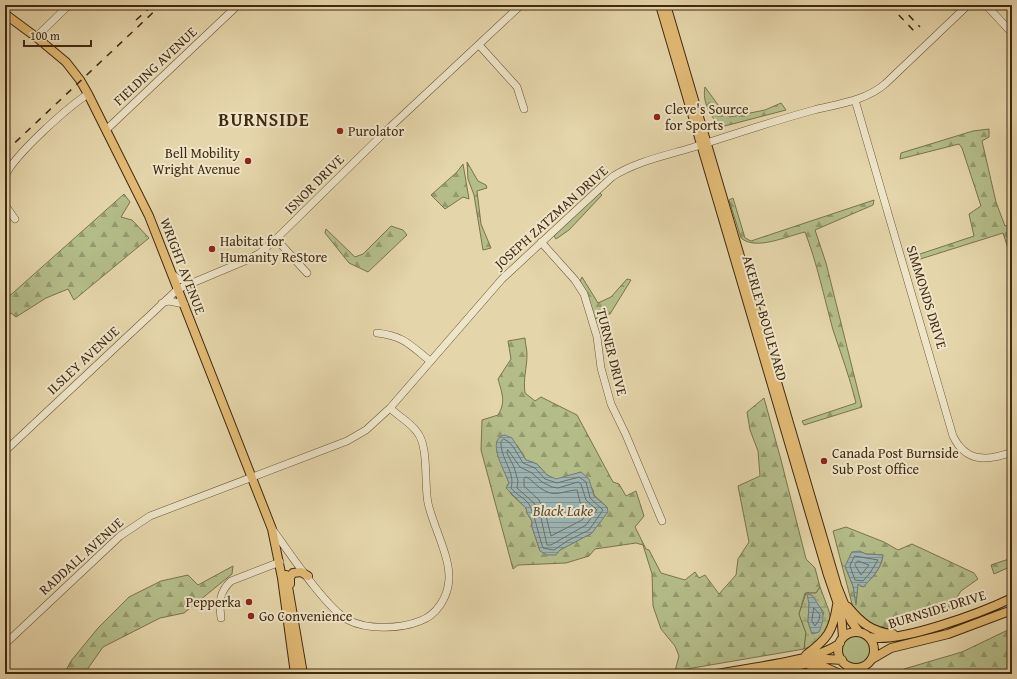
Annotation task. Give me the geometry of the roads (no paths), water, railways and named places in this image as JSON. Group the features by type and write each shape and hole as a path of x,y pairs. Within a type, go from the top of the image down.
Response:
{"main road":[{"name":"AKERLEY BOULEVARD","path":"660,5 730,223 840,601 843,622 841,640"},
{"name":"AKERLEY BOULEVARD","path":"666,5 705,143"},
{"name":"WRIGHT AVENUE","path":"5,14 66,62 80,80 107,129 149,216 272,529 280,562 286,618 295,674"},
{"name":"WRIGHT AVENUE","path":"280,562 284,567 290,589 303,674"},
{"path":"290,589 290,577 293,573 301,572 308,576"},
{"name":"BURNSIDE DRIVE","path":"869,637 881,639 901,635 959,619 1012,598"},
{"name":"AKERLEY BOULEVARD","path":"840,601 859,632"},
{"path":"803,661 824,641 831,632 840,601 868,627 884,634 901,635"},
{"name":"BURNSIDE DRIVE","path":"870,661 891,648 948,634 1012,610"},
{"path":"286,618 291,619 295,625"},
{"path":"759,674 803,661 829,650 848,634 859,632 869,637 874,648 866,674"},
{"path":"841,640 838,649 844,663 854,674"},
{"path":"716,674 803,661 827,659 858,668 870,661"},
{"path":"803,661 822,666 840,674"}],"street":[{"path":"36,37 69,5"},
{"name":"FIELDING AVENUE","path":"107,129 238,5"},
{"name":"ISNOR DRIVE","path":"178,289 247,260 260,253 276,240 385,132 480,46 521,5"},
{"name":"JOSEPH ZATZMAN DRIVE","path":"251,476 348,441 366,430 390,408 502,279 612,178 622,171 705,143 812,111 855,100 881,88 968,5"},
{"path":"986,5 1012,33"},
{"path":"480,46 517,87 524,109"},
{"path":"5,176 11,164 26,148 72,106 88,94"},
{"name":"SIMMONDS DRIVE","path":"855,100 953,436 965,451 979,458 996,458 1012,452"},
{"path":"5,205 15,219"},
{"path":"276,240 307,273"},
{"name":"TURNER DRIVE","path":"541,242 575,280 584,294 597,337 600,368 611,404 626,435 662,521"},
{"path":"172,275 178,279 192,282"},
{"name":"ILSLEY AVENUE","path":"5,451 178,289"},
{"path":"162,303 169,301 184,304"},
{"path":"377,333 394,335 401,338 430,361"},
{"path":"272,529 308,576 338,612 347,620 361,625 397,626 415,623 433,613 446,595 449,579 448,567 428,503 421,437 417,431 390,408"},
{"name":"RADDALL AVENUE","path":"5,644 120,536 138,522 251,476"},
{"path":"221,618 220,597 224,587 231,581 280,562"}],"water":[{"name":"Black Lake","path":"505,435 512,438 526,460 537,464 547,475 556,479 581,472 589,479 594,496 607,507 608,512 592,533 560,550 556,555 547,555 540,551 532,527 532,521 526,508 506,488 509,483 496,449 499,438"},
{"path":"859,551 866,554 883,555 880,565 873,577 863,587 858,584 856,605 853,586 845,566 852,552"},
{"path":"807,594 812,595 821,609 823,616 819,632 812,634 808,622 809,604"}],"railway":[{"path":"136,20 153,5"},
{"path":"5,152 161,5"},
{"path":"889,5 918,35"},
{"path":"899,5 920,27"}],"place":[{"name":"Cleve's Source for Sports","path":"657,117"},
{"name":"Purolator","path":"340,131"},
{"name":"Bell Mobility Wright Avenue","path":"248,161"},
{"name":"Habitat for Humanity ReStore","path":"212,249"},
{"name":"Canada Post Burnside Sub Post Office","path":"824,461"},
{"name":"Pepperka","path":"249,602"},
{"name":"Go Convenience","path":"251,616"}],"district":[{"name":"BURNSIDE","path":"264,120"}]}
